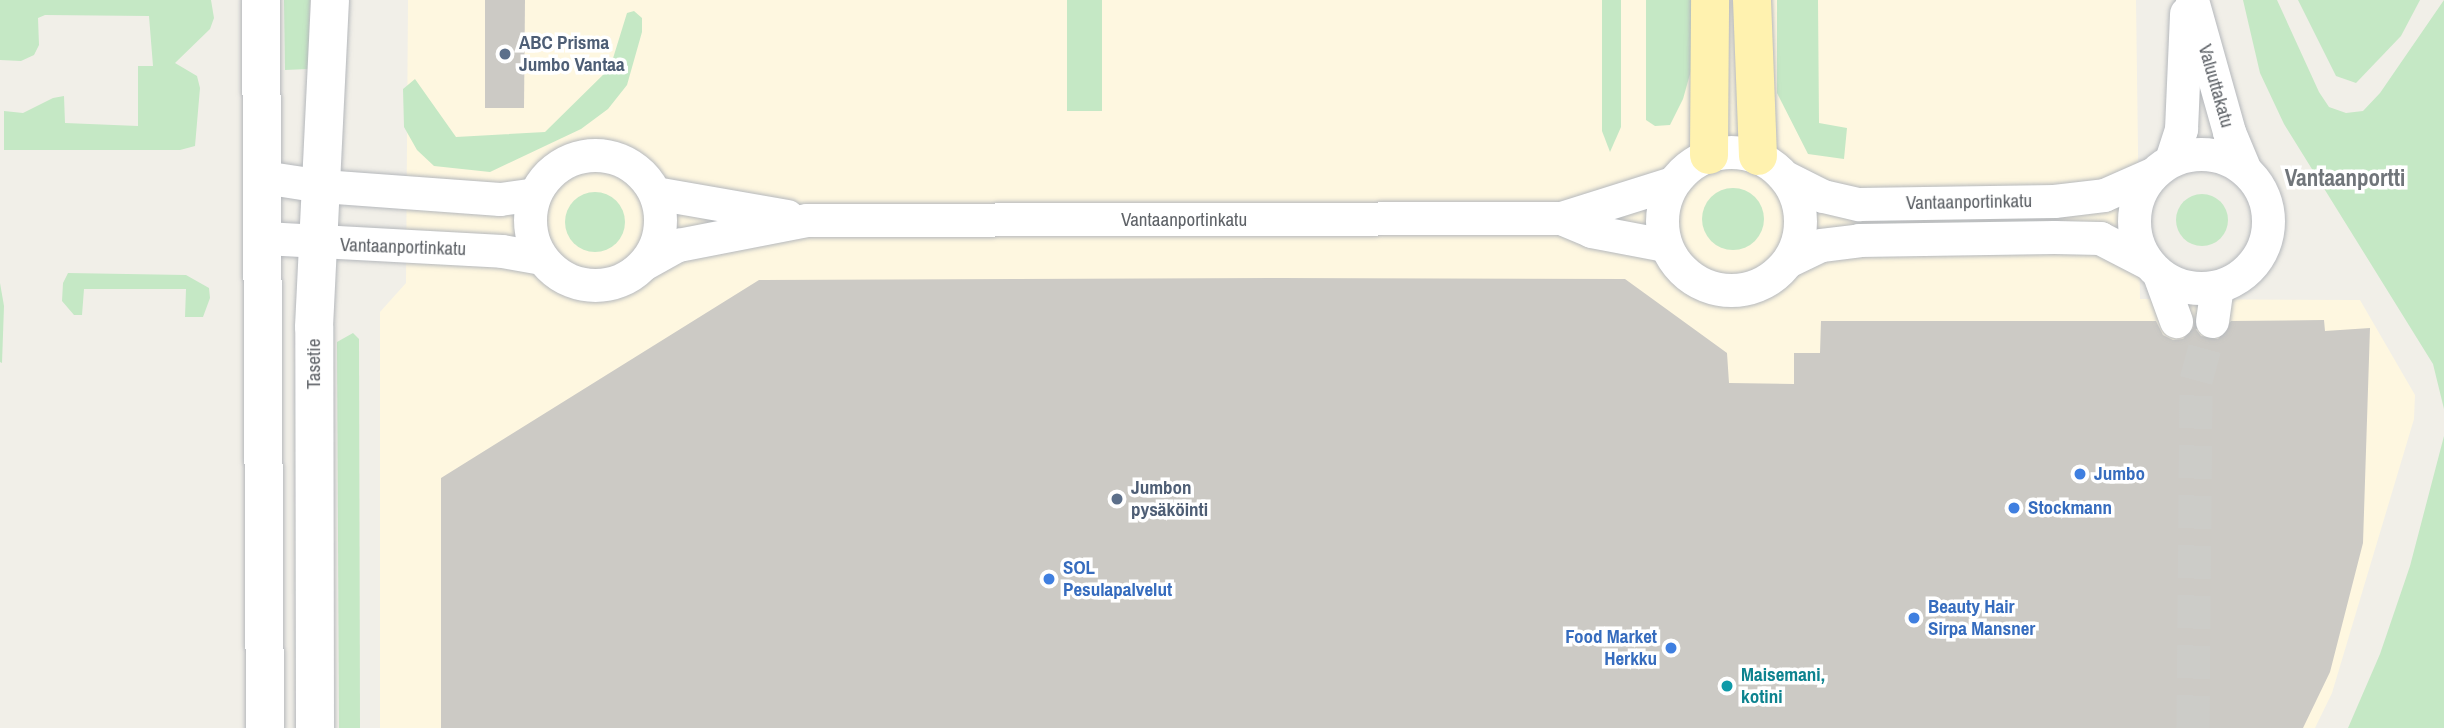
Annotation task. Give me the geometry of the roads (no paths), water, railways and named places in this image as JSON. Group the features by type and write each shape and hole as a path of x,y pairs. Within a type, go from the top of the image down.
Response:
{"main road":[{"path":"261,0 265,728"},
{"name":"Tasetie","path":"315,728 314,327 330,0"},
{"path":"1709,155 1710,0"},
{"path":"1752,0 1772,167"}],"street":[{"name":"Valuuttakatu","path":"2162,167 2181,129 2186,0"},
{"name":"Valuuttakatu","path":"2192,0 2228,132 2245,170"},
{"path":"1732,151 1772,167 1798,199 1802,225 1790,260 1768,281 1733,291 1716,289 1695,281 1677,265 1665,245 1662,227 1672,183 1687,166 1709,155 1732,151"},
{"path":"2154,270 2194,288 2217,287 2248,270 2261,251 2268,219 2264,196 2245,170 2225,158 2200,153 2162,167 2140,194 2134,220 2137,243 2154,270 2176,321"},
{"path":"541,258 528,218 534,194 556,167 594,154 628,163 655,193 661,222 656,243 645,263"},
{"name":"Vantaanportinkatu","path":"1772,167 1823,196 1859,204 2054,201 2104,195 2162,167"},
{"path":"262,177 322,186 500,199 534,194"},
{"name":"Vantaanportinkatu","path":"655,193 807,220 1561,218 1672,183"},
{"name":"Vantaanportinkatu","path":"1561,218 1591,231 1665,245"},
{"name":"Vantaanportinkatu","path":"264,238 319,244 444,247 541,258 566,280 593,286 616,282 678,245 807,220"},
{"name":"Vantaanportinkatu","path":"1790,260 1821,245 1858,240 2100,238 2154,270"},
{"path":"2211,321 2217,287"}],"tunnel":[{"path":"2193,728 2196,380 2212,321"}],"place":[{"name":"ABC Prisma Jumbo Vantaa","path":"505,54"},
{"name":"Jumbo","path":"2080,474"},
{"name":"Jumbon pysäköinti","path":"1117,499"},
{"name":"Stockmann","path":"2014,508"},
{"name":"SOL Pesulapalvelut","path":"1049,579"},
{"name":"Beauty Hair Sirpa Mansner","path":"1914,618"},
{"name":"Food Market Herkku","path":"1671,648"},
{"name":"Maisemani, kotini","path":"1727,686"}],"district":[{"name":"Vantaanportti","path":"2345,178"}]}
